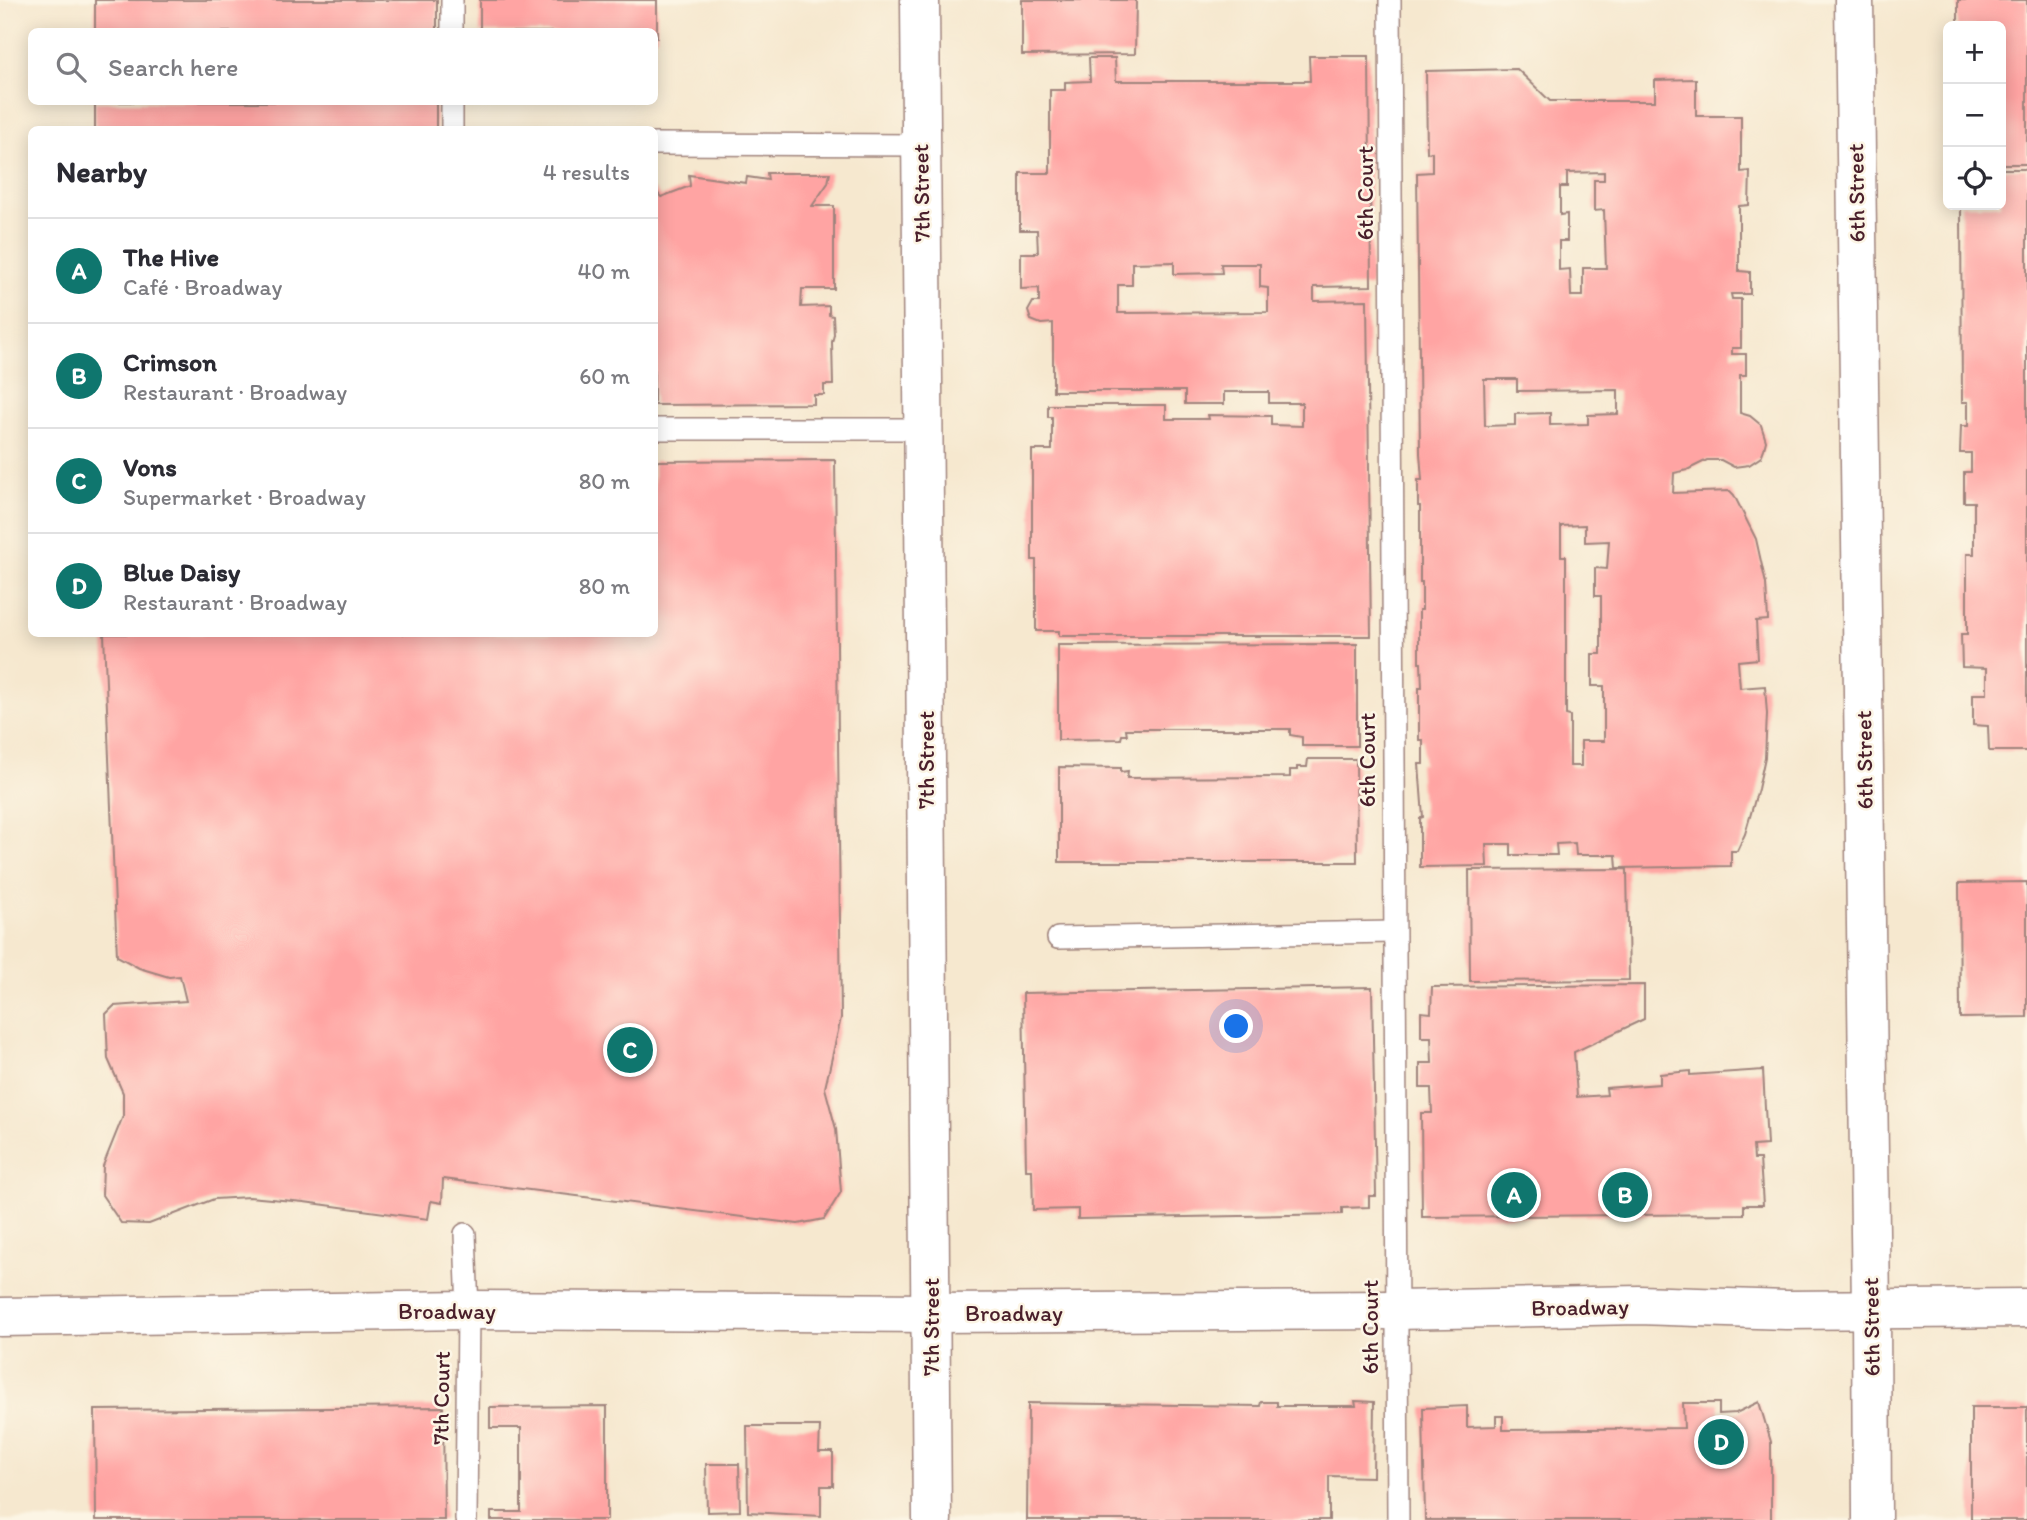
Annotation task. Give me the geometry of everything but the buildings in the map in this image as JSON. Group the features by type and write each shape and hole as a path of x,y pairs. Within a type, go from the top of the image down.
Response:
{"street":[{"name":"7th Street","path":"919,0 932,1520"},
{"name":"6th Street","path":"1854,0 1872,1520"},
{"name":"Broadway","path":"0,1317 468,1310 931,1313 1639,1306 1786,1310 2027,1308"}],"lane":[{"path":"452,0 452,28"},
{"name":"6th Court","path":"1390,0 1398,1520"},
{"path":"452,105 452,126"},
{"path":"658,144 921,145"},
{"path":"658,429 924,429"},
{"path":"1058,938 1394,932"},
{"name":"7th Court","path":"465,1234 468,1310 466,1520"}],"place":[{"name":"Vons","path":"630,1050"},
{"name":"The Hive","path":"1514,1195"},
{"name":"Crimson","path":"1625,1195"},
{"name":"Blue Daisy","path":"1721,1442"}]}
